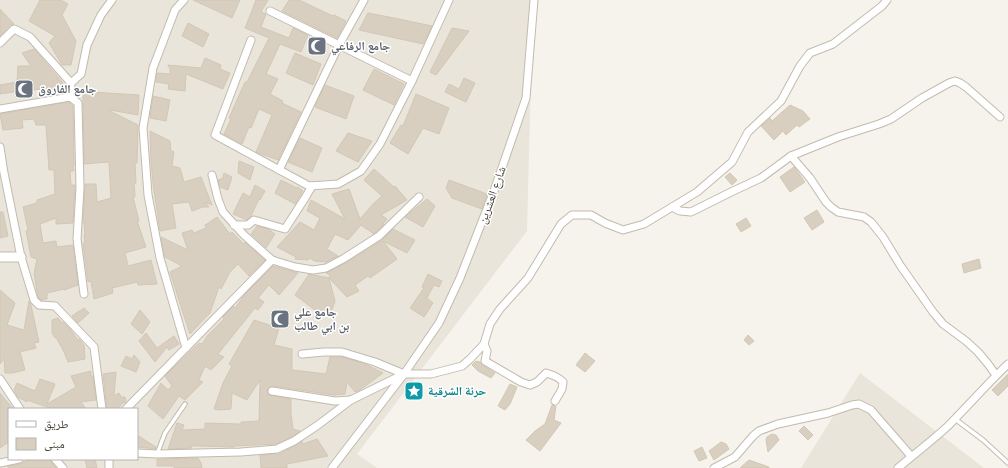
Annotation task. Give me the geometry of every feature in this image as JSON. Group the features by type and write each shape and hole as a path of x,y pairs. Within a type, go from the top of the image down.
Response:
{"street":[{"path":"70,83 81,74 87,45 101,15 112,0"},
{"path":"184,0 175,10 153,68 143,128 148,195 157,246 186,348"},
{"path":"279,170 340,45 364,0"},
{"path":"251,40 215,135 309,186 338,184 361,171 380,144 412,81 449,0"},
{"name":"شارع العشرين","path":"332,468 404,374 439,323 460,278 494,191 526,98 534,0"},
{"path":"302,354 342,352 375,362 404,374 431,374 462,366 484,344 490,324 500,309 528,278 561,224 572,216 591,215 605,223 623,230 644,224 697,192 732,162 748,132 781,101 800,66 810,54 833,44 882,6 887,0"},
{"path":"270,11 412,81"},
{"path":"0,43 14,30 30,37 70,83 70,96 78,103 80,188 77,239 84,294"},
{"path":"672,207 680,211 691,212 761,178 792,156 838,137 891,119 922,98 949,83 960,83 1000,117"},
{"path":"0,109 70,96"},
{"path":"0,147 2,173 21,257 34,300 39,305 55,306 94,347 102,408"},
{"path":"792,156 831,207 838,212 864,217 871,222 883,237 900,265 933,312 943,324 978,352 996,375"},
{"path":"212,175 223,212 234,225 272,260 313,270 326,268 379,236 419,197"},
{"path":"234,225 248,225 254,220 285,229 312,186"},
{"path":"0,257 21,257"},
{"path":"127,408 272,260"},
{"path":"484,344 487,351 485,361 520,382 530,385 538,382 546,373 561,379 563,382 562,390 555,401"},
{"path":"898,468 948,425 1008,364"},
{"path":"138,453 241,452 277,449 294,442 351,400 404,374"},
{"path":"0,379 19,408"},
{"path":"272,391 335,401 351,400"},
{"path":"714,468 735,457 759,431 778,424 828,413 858,404 871,410 911,456"},
{"path":"0,463 14,460"},
{"path":"55,460 63,468"}],"lane":[{"path":"157,454 165,433 185,404"},
{"path":"954,419 983,440 1008,463"}],"shaded area":[{"path":"0,0 533,0 527,231 357,454 377,468 0,468"},
{"path":"860,373 984,468 801,468"}],"building":[{"path":"40,0 61,0 68,4 62,15 76,41 71,65 62,65 49,43 55,36 29,21"},
{"path":"193,0 240,0 232,18"},
{"path":"256,0 268,0 261,12 266,14 261,27 289,38 293,28 308,35 301,52 280,44 266,74 278,79 270,94 283,101 282,103 301,112 278,160 256,152 272,115 259,109 242,144 224,134 231,119 229,118 245,82 247,82 269,38 245,28"},
{"path":"289,0 299,0 346,21 337,38 282,11"},
{"path":"0,9 14,24 10,25 0,36"},
{"path":"368,13 432,26 423,44 359,30"},
{"path":"188,23 209,34 203,47 182,36"},
{"path":"452,28 469,31 436,75 430,72"},
{"path":"34,49 63,83 48,92 45,89 14,91 0,94 0,85 17,82 18,66 31,66 22,53"},
{"path":"295,53 321,64 313,85 286,73"},
{"path":"205,58 221,65 220,69 230,73 223,89 186,74 185,91 168,89 169,84 156,82 157,73 170,74 170,68 168,65 201,68"},
{"path":"374,69 404,84 394,105 363,90"},
{"path":"464,78 475,83 466,102 445,92 449,84 459,89"},
{"path":"325,85 354,96 346,119 315,107"},
{"path":"91,92 139,95 138,115 110,111 138,125 137,163 135,163 136,183 134,183 135,197 133,197 139,221 137,221 146,247 125,253 128,266 151,260 157,284 138,285 137,282 112,288 113,293 94,299 91,281 88,282 83,243 85,243 84,222 83,223 85,184 96,184 97,202 111,198 109,162 84,164 83,94 90,94"},
{"path":"416,94 449,108 439,134 423,128 408,154 390,143 401,125 403,126"},
{"path":"153,96 170,100 166,121 150,118"},
{"path":"69,102 73,106 74,171 70,171 71,185 75,185 73,223 56,224 56,218 40,224 43,243 56,241 57,247 73,245 78,285 64,290 47,293 47,299 41,300 38,297 34,274 37,259 31,257 26,231 28,230 23,207 37,203 37,200 55,194 54,170 49,170 46,125 36,125 34,119 22,120 23,128 3,130 0,114"},
{"path":"790,105 803,111 810,119 799,127 797,125 786,135 783,131 774,140 761,126 770,118 772,121"},
{"path":"150,131 170,141 171,151 174,152 172,166 180,168 184,182 201,177 212,205 205,202 209,207 203,207 192,211 189,202 172,204 176,228 160,231 153,184"},
{"path":"348,133 372,141 358,162 336,151"},
{"path":"300,138 322,148 312,172 288,162"},
{"path":"239,161 254,167 250,180 238,173"},
{"path":"794,167 805,182 790,192 780,177"},
{"path":"374,169 394,187 395,186 407,200 381,215 387,219 374,234 361,225 348,240 335,234 327,249 338,256 326,262 314,261 310,258 308,260 295,259 296,257 277,247 300,222 314,230 320,218 307,211 311,200 345,219 332,194 349,189 360,219 382,196 364,180"},
{"path":"224,173 232,177 228,190 220,187 218,180 223,178"},
{"path":"730,173 737,180 732,185 725,177"},
{"path":"281,180 297,188 298,187 303,191 295,204 275,193"},
{"path":"449,180 487,194 482,209 452,198 446,188"},
{"path":"255,185 265,191 260,200 259,199 251,216 247,220 233,214 243,193 250,197"},
{"path":"427,199 435,206 423,227 405,217"},
{"path":"817,210 824,222 812,230 804,218"},
{"path":"0,212 3,212 8,236 0,238"},
{"path":"217,217 230,234 232,232 244,244 245,242 265,260 249,276 238,264 230,272 221,289 219,287 210,313 190,334 170,272 182,266 165,257 161,237 188,250 182,233 192,230 194,233 206,228 205,225"},
{"path":"746,218 751,226 741,232 736,224"},
{"path":"257,226 268,229 275,234 266,248 251,234"},
{"path":"393,229 415,240 407,253 383,241 397,259 370,278 368,276 355,285 359,291 347,297 329,278 330,275 326,273 346,263 382,240"},
{"path":"979,259 981,268 964,273 962,264"},
{"path":"273,266 298,273 279,295 269,285 258,298 264,302 258,310 255,308 218,354 224,357 211,370 205,366 199,380 203,382 185,400 179,396 163,419 148,406 161,383 168,390 172,386 165,376 199,343 202,344 208,335 224,319 223,317 233,306 235,308 246,293"},
{"path":"309,274 329,278 335,301 331,313 321,310 319,313 295,295"},
{"path":"428,274 442,281 439,287 434,285 427,298 433,303 424,317 410,308 424,288 422,287"},
{"path":"0,290 15,303 7,325 24,330 29,301 39,342 34,343 36,348 20,352 25,370 12,373 5,373 4,359 0,364"},
{"path":"84,308 89,313 78,323 72,316"},
{"path":"140,310 150,322 142,334 131,324"},
{"path":"58,318 84,345 85,359 68,362 56,337 55,338 52,333 52,320"},
{"path":"254,320 279,328 274,345 292,349 292,370 326,374 330,357 341,357 363,363 383,373 355,392 347,382 345,394 334,395 273,386 270,387 267,391 269,395 291,399 293,429 300,431 292,437 276,444 234,447 190,446 192,448 168,449 177,423 184,425 182,430 205,429 205,423 241,424 241,422 259,421 260,380 247,400 232,393 231,409 214,409 223,383 232,366 229,364"},
{"path":"146,333 157,348 174,336 179,344 169,350 167,347 155,362 139,341"},
{"path":"748,335 754,341 749,345 744,340"},
{"path":"585,353 595,361 585,372 576,365"},
{"path":"134,355 140,362 136,372 121,366 126,356 132,359"},
{"path":"476,361 480,362 482,365 495,373 491,378 478,371 472,365"},
{"path":"91,371 96,400 81,402 85,408 50,408 27,400 27,402 18,397 14,390 17,383 35,391 40,379 55,384 47,404 76,387 71,376"},
{"path":"116,372 114,396 119,393 121,397 125,397 126,402 121,404 119,408 107,408 103,374"},
{"path":"1008,374 1008,386 998,396 992,390"},
{"path":"510,384 517,387 510,404 505,410 498,406"},
{"path":"0,393 12,408 8,408 8,443 0,448"},
{"path":"552,405 556,406 554,420 561,423 540,451 526,440 545,424"},
{"path":"804,426 813,435 808,440 799,431"},
{"path":"772,434 776,435 779,440 768,452 766,440 767,437"},
{"path":"138,436 156,447 156,449 138,447"},
{"path":"317,439 328,456 287,464 287,468 261,468 260,455 279,454 302,441 303,444"},
{"path":"721,442 726,444 729,449 714,460 709,451"},
{"path":"702,447 707,458 699,461 694,451"},
{"path":"198,458 202,468 174,468 174,466 157,466 157,459"},
{"path":"30,460 50,460 56,468 8,468 8,466"},
{"path":"85,460 95,460 97,468 87,468"},
{"path":"749,460 769,467 769,468 740,468"}],"place":[{"name":"جامع الرفاعي","path":"317,46"},
{"name":"جامع الفاروق","path":"24,89"},
{"name":"جامع علي بن ابي طالب","path":"280,319"},
{"name":"حرنة الشرقية","path":"414,391"}]}
